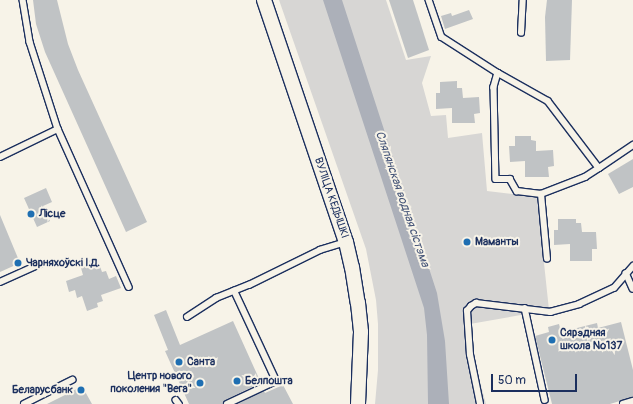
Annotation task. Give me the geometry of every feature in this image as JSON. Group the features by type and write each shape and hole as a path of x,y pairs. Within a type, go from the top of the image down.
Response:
{"street":[{"name":"ВУЛІЦА КЕДЫШКІ","path":"264,0 346,242 356,285 360,319 361,362 358,404"}],"lane":[{"path":"23,0 30,42 58,129 129,287"},
{"path":"429,0 442,37 498,73 548,101 598,168"},
{"path":"521,33 523,0"},
{"path":"498,73 494,87 496,178 510,180 517,191 541,194 585,177 633,145"},
{"path":"0,157 58,129"},
{"path":"541,194 547,259"},
{"path":"187,317 216,298 249,285 320,250 346,242"},
{"path":"0,282 40,264"},
{"path":"480,404 470,355 467,311 476,303 550,312 579,304 614,288 633,266"},
{"path":"626,273 633,289"},
{"path":"227,404 276,381 234,291"},
{"path":"525,308 545,400"},
{"path":"24,404 72,380"},
{"path":"624,404 633,401"}],"shaded area":[{"path":"279,0 386,0 406,60 431,56 422,83 431,116 446,115 448,138 482,133 487,191 537,197 549,310 470,324 473,356 486,404 375,404 378,370 378,324 376,300 366,249"}],"water":[{"name":"Сляпянская водная сістэма","path":"323,0 342,0 437,293 445,341 449,404 428,404 427,335 424,308"}],"building":[{"path":"33,0 57,0 68,44 78,70 147,222 126,232 45,52 36,24"},
{"path":"389,0 413,0 429,50 408,58"},
{"path":"547,0 572,0 570,60 546,61 545,17"},
{"path":"469,10 473,19 445,29 441,16 451,13 452,16"},
{"path":"457,81 457,88 462,88 463,98 479,97 480,113 474,114 475,123 452,123 452,108 436,109 436,93 440,93 440,82"},
{"path":"515,136 531,136 531,140 536,141 536,151 553,150 554,166 548,167 549,177 525,177 525,161 510,162 509,146 515,146"},
{"path":"633,159 633,187 619,194 608,174"},
{"path":"46,188 52,202 43,206 50,221 37,227 24,198"},
{"path":"0,215 20,263 0,272"},
{"path":"558,219 576,219 576,223 581,223 582,232 596,232 597,249 592,249 592,261 570,261 570,244 554,245 554,230 558,230"},
{"path":"97,258 102,272 106,271 109,279 116,276 121,288 101,295 103,301 97,303 98,307 87,311 82,296 77,298 75,290 69,292 66,281 83,275 81,268 88,265 86,261"},
{"path":"166,310 180,345 233,321 261,383 225,400 223,404 189,404 165,351 168,350 154,315"},
{"path":"621,322 633,370 633,397 610,404 552,404 535,336 549,332 548,327 559,324 561,332 597,323 598,328"},
{"path":"283,385 293,404 237,404 264,391 265,393"},
{"path":"82,386 92,404 47,404 65,395"}],"place":[{"name":"Лісце","path":"31,214"},
{"name":"Маманты","path":"467,242"},
{"name":"Чарняхоўскі І.Д.","path":"18,263"},
{"name":"Сярэдняя школа №137","path":"552,340"},
{"name":"Санта","path":"179,362"},
{"name":"Белпошта","path":"237,381"},
{"name":"Центр нового поколения \"Вега\"","path":"200,383"},
{"name":"Беларусбанк","path":"81,390"}]}
